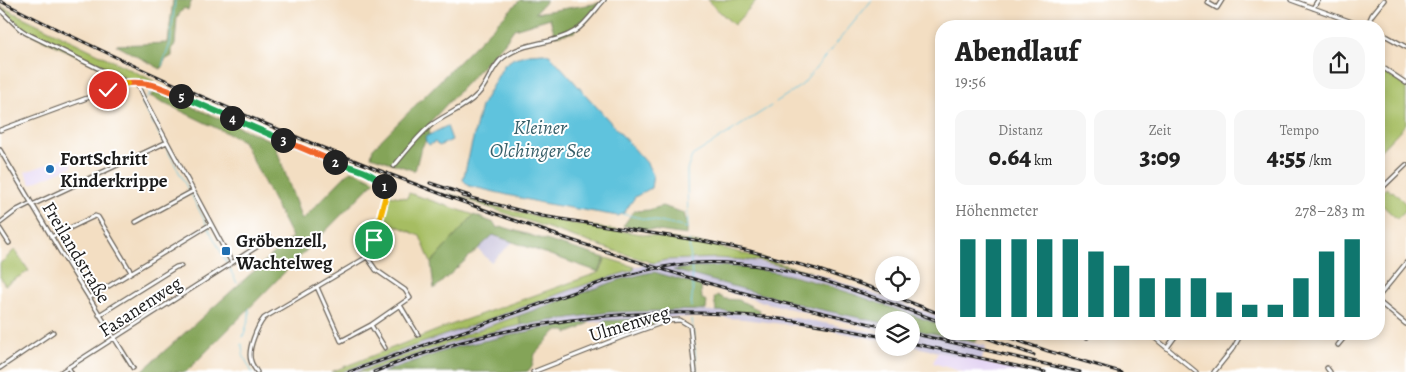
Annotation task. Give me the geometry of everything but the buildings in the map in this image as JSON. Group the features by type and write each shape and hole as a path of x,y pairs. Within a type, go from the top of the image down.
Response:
{"street":[{"path":"394,166 418,137 432,125 460,109 478,94 501,58 526,46 545,43 567,36 578,30 604,0"},
{"path":"1209,0 1208,3 1217,8 1222,0"},
{"path":"1291,0 1346,20"},
{"path":"1313,8 1318,0"},
{"path":"1370,20 1384,0"},
{"path":"0,10 26,33 128,83"},
{"path":"1385,35 1406,46"},
{"path":"1385,69 1406,83"},
{"path":"136,82 209,225 232,264"},
{"path":"0,130 128,83 136,82 151,84 329,160 374,176 384,186 386,195 371,250 367,257 270,312 258,326 250,356 257,372"},
{"path":"0,223 17,210 167,143"},
{"name":"Freilandstraße","path":"0,150 132,368"},
{"path":"1385,185 1406,165"},
{"path":"136,222 192,191"},
{"path":"52,237 95,216 131,272"},
{"path":"89,298 209,225"},
{"path":"0,229 10,243"},
{"name":"Fasanenweg","path":"61,372 226,268 266,241 268,236"},
{"path":"317,287 341,341 371,325 410,298 405,290 376,270 367,257"},
{"path":"1385,289 1406,263"},
{"path":"100,315 176,267 181,266"},
{"path":"400,305 418,335"},
{"path":"1385,307 1406,324"},
{"name":"Ulmenweg","path":"533,372 622,337 668,321 680,320 690,326 695,372"},
{"path":"371,325 385,348"},
{"path":"0,368 53,332"},
{"path":"1157,340 1196,372"},
{"path":"1167,348 1173,340"},
{"path":"1214,372 1238,340"},
{"path":"1338,345 1342,340"},
{"path":"68,367 71,372"},
{"path":"1327,368 1330,372"}],"shaded area":[{"name":"FortSchritt Kinderkrippe","path":"68,157 73,166 31,184 25,172"},
{"path":"492,235 513,242 491,262 478,249"},
{"path":"704,258 748,260 811,272 875,294 875,301 895,301 935,315 935,323 920,318 920,311 901,311 825,284 795,276 747,268 697,267 674,270 814,308 875,321 875,329 771,304 654,272 619,280 357,372 341,372 590,283 633,270 633,267 666,260"},
{"path":"689,310 796,318 875,332 875,339 829,330 744,319 707,317 603,321 540,330 456,347 383,372 366,372 465,338 521,325 610,312"},
{"path":"920,331 935,334 935,340 960,340 986,346 981,361 920,348"},
{"path":"938,352 1025,372 963,372 933,363"}],"green space":[{"path":"173,0 192,0 188,10 184,8 177,17 175,45 172,48 172,56 165,60 161,69 116,45 168,43"},
{"path":"520,0 547,0 535,13 600,3 574,32 555,36 550,18 514,29 505,42 431,121 429,134 420,151 415,171 371,156 373,148"},
{"path":"707,0 755,0 756,1 734,25"},
{"path":"0,6 154,81 153,83 127,79 27,32"},
{"path":"1385,73 1406,86 1406,124 1385,146"},
{"path":"154,93 160,93 274,142 302,220 350,171 375,181 186,372 141,372 292,237 243,141 150,96"},
{"path":"1385,189 1393,191 1406,204 1406,210 1397,219 1385,208"},
{"path":"409,193 474,215 431,263 420,236 381,219 389,195 407,198"},
{"path":"447,193 508,210 570,223 712,245 811,272 759,261 716,258 666,260 653,263"},
{"path":"662,206 684,213 687,235 623,226 634,211 649,210"},
{"path":"474,215 494,223 497,228 503,227 605,258 599,272 493,235 434,289 431,263"},
{"path":"15,250 29,271 5,285 0,277 0,263"},
{"path":"606,258 635,267 634,270 590,283 341,372 331,372 448,326 600,272"},
{"path":"722,266 751,268 779,273 833,288 900,311 875,311 875,321 814,308 673,270"},
{"path":"654,272 701,286 702,299 707,301 706,310 610,312 521,325 518,316 619,280"},
{"path":"717,295 725,299 739,300 759,310 760,314 716,311 714,299"},
{"path":"518,316 521,325 465,338 366,372 357,372"},
{"path":"668,317 668,319 608,340 603,321"},
{"path":"920,318 935,323 935,334 920,331"},
{"path":"590,322 568,333 556,331 535,354 532,366 528,371 383,372 456,347 540,329"}],"water":[{"name":"Kleiner Olchinger See","path":"544,53 551,56 647,163 653,175 651,188 635,197 624,213 618,216 542,203 469,186 463,180 481,106 504,65 514,58"},
{"path":"447,126 452,140 439,146 435,142 429,145 426,142 425,137"}],"waterway":[{"path":"162,66 170,44 175,0"},
{"path":"776,102 802,85 872,0"},
{"path":"153,87 148,97 142,103 154,125"},
{"path":"622,214 688,228 687,170 692,156 771,106"},
{"path":"157,130 189,191"},
{"path":"191,194 237,283"},
{"path":"689,240 693,287 691,307"},
{"path":"243,337 249,318 249,309"},
{"path":"692,320 697,371"},
{"path":"242,344 243,355 252,372"}],"railway":[{"path":"0,1 172,83 346,157 434,191 613,254 704,282 875,325"},
{"path":"430,183 470,196"},
{"path":"463,196 542,216 708,242 750,251 816,269 875,289"},
{"path":"349,372 605,281 638,272 683,264 727,263 790,272 851,289 935,320"},
{"path":"907,301 935,312"},
{"path":"374,372 421,354 470,340 569,320 620,315 722,314 772,318 875,335"},
{"path":"920,335 935,339"},
{"path":"941,340 1080,372"},
{"path":"993,340 1034,355"},
{"path":"1016,340 1121,372"},
{"path":"920,345 1045,372"}],"place":[{"name":"FortSchritt Kinderkrippe","path":"50,169"},
{"name":"Gröbenzell, Wachtelweg","path":"226,251"}],"route":[{"path":"108,90 128,83 143,82 151,84 329,160 360,170 377,178 384,186 386,195 374,240"}]}
